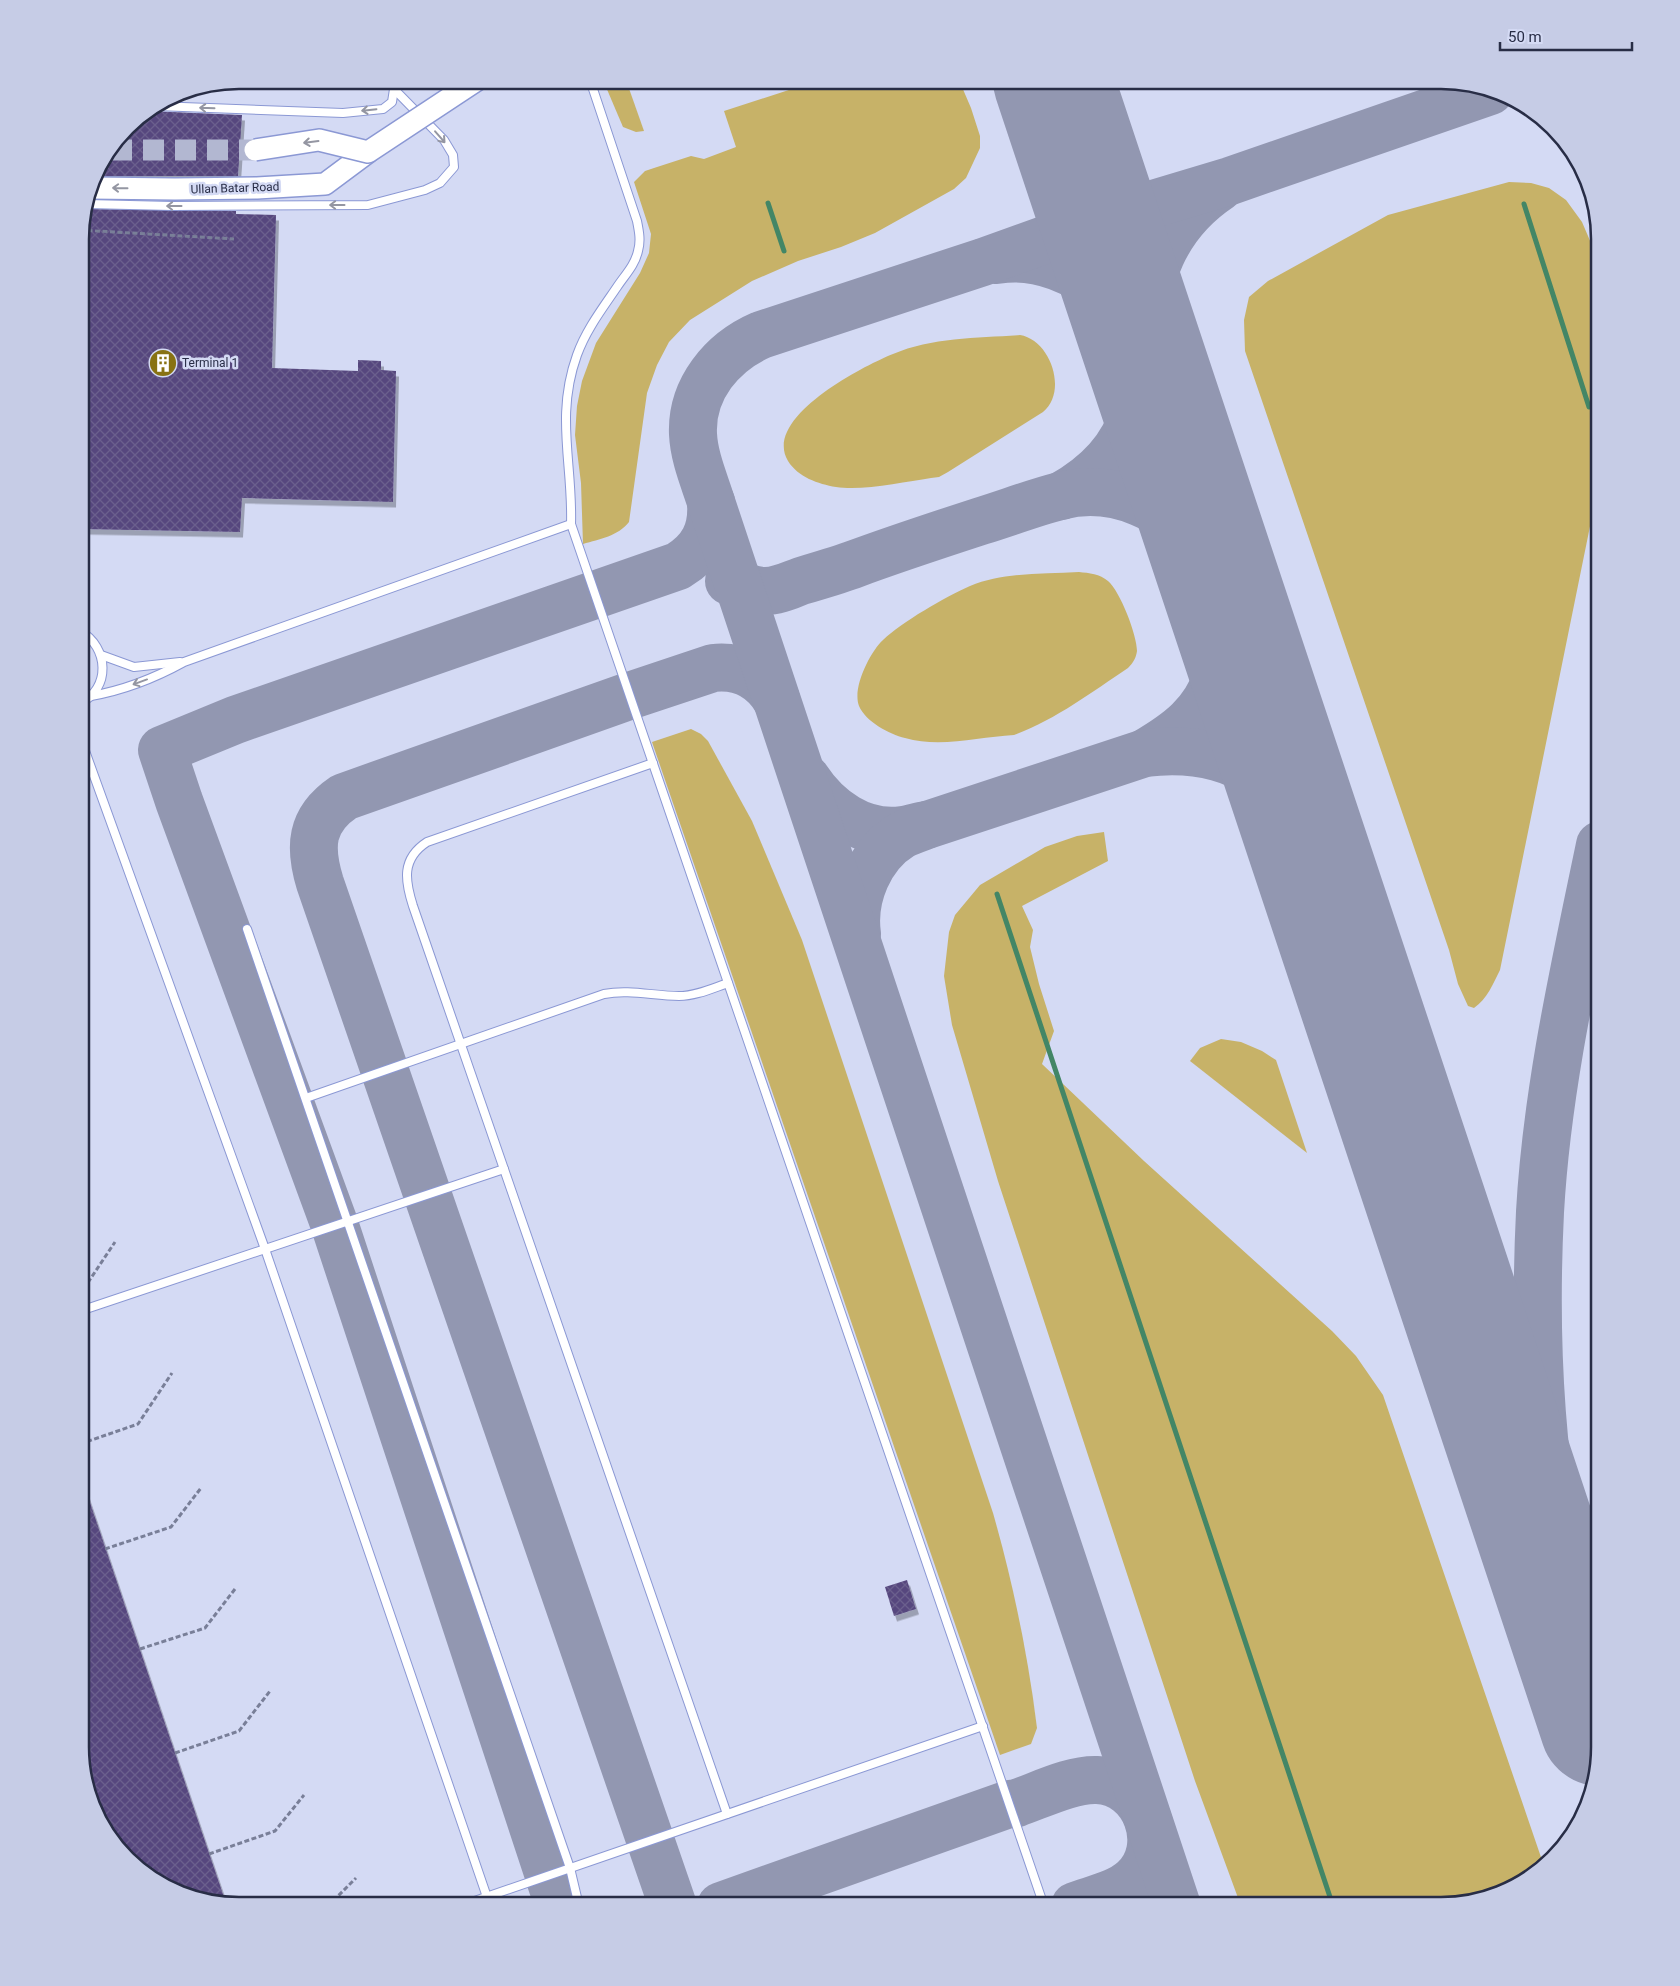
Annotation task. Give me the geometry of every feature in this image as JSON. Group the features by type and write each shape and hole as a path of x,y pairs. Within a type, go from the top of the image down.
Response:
{"street":[{"name":"Ullan Batar Road","path":"98,188 239,188 325,184 368,152 463,89"},
{"path":"255,150 319,140 368,152"}],"lane":[{"path":"169,106 343,113 383,109 392,102 394,89"},
{"path":"93,204 172,206 368,205 424,190 440,183 448,176 454,167 453,155 444,140 394,89"},
{"path":"593,89 637,221 640,240 636,258 591,325 581,345 570,380 566,401 565,441 571,524 1041,1897"},
{"path":"89,698 130,686 160,675 184,662 571,524"},
{"path":"89,637 99,648 104,671 100,683 92,696"},
{"path":"101,656 134,667 184,662"},
{"path":"89,762 265,1249 487,1897 983,1726"},
{"path":"653,763 434,840 420,847 408,866 407,888 727,1814"},
{"path":"247,930 570,1868 577,1897"},
{"path":"306,1098 614,992 680,996 694,994 728,983"},
{"path":"89,1308 504,1170"}],"path":[{"path":"89,231 234,239"},
{"path":"89,1281 115,1242"},
{"path":"89,1441 138,1424 172,1373"},
{"path":"105,1549 171,1527 201,1488"},
{"path":"140,1649 205,1628 235,1589"},
{"path":"175,1753 239,1731 270,1691"},
{"path":"209,1854 275,1831 304,1795"},
{"path":"337,1897 356,1878"}],"shaded area":[{"path":"607,89 629,89 644,131 636,132 623,127"},
{"path":"792,89 963,89 980,136 980,148 966,178 954,189 875,233 841,247 798,261 752,281 690,320 669,342 657,365 647,393 629,522 614,534 583,544 581,483 575,435 577,406 582,381 596,343 640,273 649,253 651,234 634,182 645,171 691,156 704,159 736,147 724,111"},
{"path":"1509,182 1531,183 1549,188 1566,200 1582,222 1591,243 1591,521 1500,970 1486,996 1474,1008 1468,1006 1458,984 1449,950 1245,351 1244,320 1249,297 1268,281 1388,215"},
{"path":"1020,335 1031,339 1040,346 1047,356 1055,380 1054,392 1050,403 1043,412 939,477 871,487 836,487 809,479 792,467 788,461 784,445 789,428 802,411 819,396 860,370 893,354 923,344 955,339"},
{"path":"1079,572 1102,577 1113,586 1127,614 1137,651 1134,660 1128,668 1073,705 1044,722 1014,735 946,742 918,741 899,736 872,722 862,712 857,698 860,680 868,661 883,640 924,610 983,581 1023,574"},
{"path":"691,729 701,734 708,741 752,821 802,940 993,1513 1019,1619 1037,1728 1031,1744 1000,1755 652,742"},
{"path":"1104,832 1108,861 1022,906 1033,930 1030,947 1039,984 1054,1031 1042,1064 1144,1161 1332,1331 1356,1356 1383,1395 1541,1858 1524,1872 1507,1882 1489,1889 1451,1897 1238,1897 1195,1781 998,1181 952,1025 944,976 949,932 955,915 980,885 1045,847 1077,836"},
{"path":"1221,1039 1241,1042 1262,1051 1276,1060 1307,1153 1190,1061 1200,1048"}],"building":[{"path":"160,112 242,115 238,176 103,176 126,140"},
{"name":"Terminal 1","path":"92,209 236,211 236,214 276,215 272,368 358,371 358,360 381,361 381,370 396,371 393,502 242,498 240,532 89,529 89,229"},
{"path":"89,1500 224,1896 191,1889 173,1882 148,1866 133,1853 114,1830 104,1813 97,1795 90,1767 89,1747"},
{"path":"907,1580 916,1609 894,1616 885,1587"}],"waterway":[{"path":"768,203 784,251"},
{"path":"1524,204 1589,407"},
{"path":"997,894 1330,1897"}],"taxiway":[{"path":"1174,1897 702,477 694,443 694,418 697,402 703,387 712,374 734,351 761,335 983,262 1100,220 1230,181 1481,94"},
{"path":"1061,496 1085,480 1106,462 1123,439 1137,403 1143,320 1147,297 1161,255 1171,236 1184,218 1200,202 1220,187"},
{"path":"997,260 1027,259 1042,262 1057,266 1085,280 1109,299 1141,342"},
{"path":"729,581 756,590 770,591 779,589 1060,496 1080,493 1101,493 1121,496 1140,502 1158,511 1175,523 1190,536 1203,552 1218,581 1225,612 1226,628 1225,644 1218,675 1198,712 1169,738 1145,753"},
{"path":"556,1897 335,1226 162,750 235,720 678,566 694,554 705,539 710,522 711,502"},
{"path":"670,1897 320,883 314,858 314,846 315,835 324,815 344,797 713,668 741,670 757,678 776,699"},
{"path":"857,934 857,906 865,878 880,854 902,835 1145,753 1163,751 1200,753 1235,763 1251,772 1265,782 1279,796 1291,814 1308,847"},
{"path":"806,778 835,810 860,825 888,831 926,825"},
{"path":"1591,888 1563,1027 1549,1119 1540,1212 1538,1327 1544,1441 1554,1517 1563,1567 1591,1691"},
{"path":"746,1897 1009,1804 1087,1780 1114,1784 1129,1792 1140,1804 1147,1818 1151,1834 1150,1851 1145,1866 1134,1880 1114,1893 1101,1897"}],"runway":[{"path":"1056,89 1591,1699"}],"tunnel":[{"path":"118,150 255,150"}],"place":[{"name":"Terminal 1","path":"163,363"}]}
